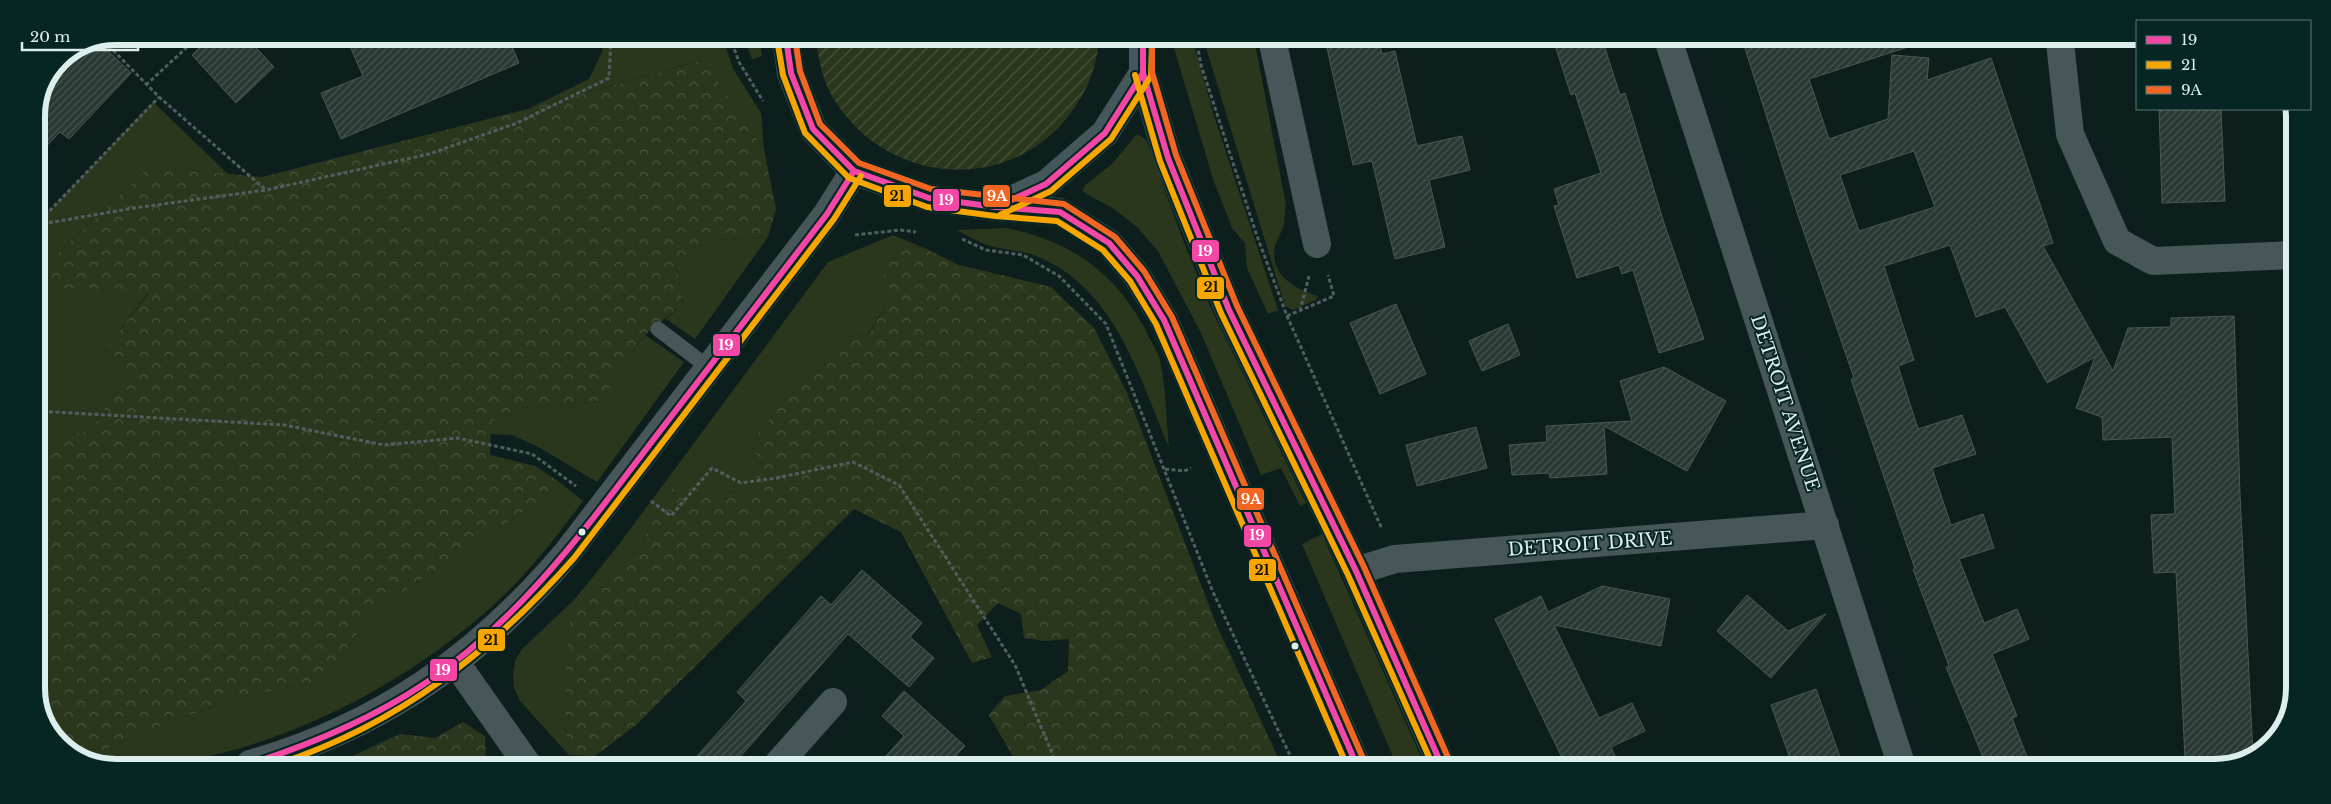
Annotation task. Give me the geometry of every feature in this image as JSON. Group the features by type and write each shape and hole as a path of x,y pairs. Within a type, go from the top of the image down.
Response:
{"main road":[{"path":"787,45 791,73 813,130 854,171 929,198 996,207 1060,212 1109,243 1137,276 1164,320 1354,759"},
{"path":"1143,45 1143,73 1168,158 1229,310 1356,572 1439,759"},
{"path":"996,207 1046,184 1105,133 1143,73"}],"street":[{"path":"1274,45 1317,244"},
{"name":"DETROIT AVENUE","path":"1670,45 1899,759"},
{"path":"2060,45 2070,134 2117,241 2153,261 2286,255"},
{"path":"268,759 329,737 418,689 456,662 498,627 534,592 603,506 827,214 854,171"},
{"name":"DETROIT DRIVE","path":"1356,572 1395,559 1825,525"},
{"path":"456,662 524,759"},
{"path":"782,759 833,702"}],"lane":[{"path":"658,330 709,368"}],"path":[{"path":"146,85 189,45"},
{"path":"45,223 134,208 266,190 429,154 517,123 609,78 611,45"},
{"path":"1198,45 1202,65 1257,236 1287,316 1395,559"},
{"path":"108,46 159,98 266,190"},
{"path":"45,216 159,98"},
{"path":"854,235 900,230 918,232"},
{"path":"961,239 986,250 1023,256 1059,276 1106,324 1213,592 1292,759"},
{"path":"1287,316 1334,296 1317,244"},
{"path":"45,412 284,425 384,445 458,438 532,454 603,506"},
{"path":"644,496 671,516 712,468 740,483 776,478 853,462 899,485 1015,665 1054,759"}],"green space":[{"path":"603,45 726,45 733,69 761,113 764,149 702,60 528,109 589,79 602,52"},
{"path":"747,45 760,45 762,56 752,59"},
{"path":"817,45 1098,45 1090,79 1081,97 1070,114 1044,141 1013,159 980,168 946,169 913,162 882,148 854,125 832,96 821,68"},
{"path":"1173,45 1194,45 1214,116 1278,310 1268,314 1247,268 1245,243 1232,228 1214,182"},
{"path":"1205,45 1255,45 1286,205 1284,224 1275,246 1274,256 1276,265 1280,273 1293,285 1318,296 1316,300 1293,310 1285,306"},
{"path":"703,60 764,149 776,209 768,237 709,240 676,264 683,304 645,335 620,367 603,401 520,408 491,422 490,455 535,466 558,481 543,498 373,612 323,681 239,697 158,727 92,755 77,747 60,731 50,715 45,692 45,442 91,430 130,370 104,351 148,294 45,287 45,265 150,166 262,177 528,109"},
{"path":"153,102 228,174 150,166 45,265 45,216"},
{"path":"1136,135 1141,136 1147,141 1181,235 1209,304 1306,503 1300,506 1281,468 1261,475 1201,333 1158,251 1137,227 1114,209 1083,192 1084,186 1112,164"},
{"path":"1005,228 1028,233 1050,241 1087,261 1119,290 1133,308 1160,360 1165,392 1169,447 1135,364 1121,337 1105,312 1086,289 1063,270 1036,256 987,245 956,230"},
{"path":"893,235 924,248 899,245 885,270 886,306 868,334 842,338 809,368 750,445 763,463 747,492 710,491 674,487 652,520 642,546 592,593 565,723 569,755 520,701 514,688 515,661 522,649 574,600 617,547 828,262"},
{"path":"768,237 695,339 666,319 683,304 676,264 709,240"},
{"path":"899,245 924,248 959,265 1051,287 1094,328 1127,393 1217,626 1279,759 1015,759 989,715 1005,696 1041,690 1068,671 1069,639 1045,641 1024,638 1021,614 998,603 977,625 992,657 972,663 901,532 854,509 636,725 595,756 569,755 565,723 568,626 592,593 642,546 652,520 674,486 710,491 747,492 763,463 750,445 809,368 842,338 869,334 886,306 884,270"},
{"path":"45,287 148,293 104,351 130,370 91,430 45,442"},
{"path":"645,335 684,362 597,482 542,449 512,435 490,434 491,422 520,408 603,401 620,367"},
{"path":"558,481 583,501 536,561 484,613 446,644 403,673 359,699 312,722 265,740 217,754 191,759 116,759 102,758 92,755 158,727 239,697 323,681 373,612 543,498"},
{"path":"1322,534 1422,759 1394,759 1302,544"},
{"path":"463,722 485,736 486,759 346,759 400,734 435,738"}],"building":[{"path":"202,45 253,45 274,67 236,103 192,55"},
{"path":"349,45 511,45 519,63 341,139 321,93 363,76"},
{"path":"1326,45 1380,45 1382,54 1395,51 1417,146 1462,136 1470,170 1429,180 1445,247 1395,259 1372,161 1353,165"},
{"path":"1555,45 1604,45 1620,95 1625,93 1664,223 1704,339 1659,353 1633,270 1622,274 1619,265 1577,278 1554,206 1559,205 1554,189 1601,173 1575,93 1571,95"},
{"path":"1744,45 1911,45 1809,79 1829,139 1888,119 1892,55 1929,58 1927,80 1991,58 2053,243 2043,246 2113,371 2128,328 2171,327 2171,318 2234,316 2240,494 2253,748 2236,756 2185,759 2176,572 2154,573 2151,515 2175,514 2172,437 2103,440 2102,417 2076,408 2095,357 2047,383 2005,307 1976,317 1950,245 1884,266 1914,360 1898,366 1918,429 1962,415 1976,454 1932,468 1951,525 1983,514 1994,548 1959,559 1984,623 2017,609 2029,639 1992,654 2017,716 2012,718 2028,759 1984,759 1946,667 1949,666 1913,569 1915,569 1851,379 1854,378 1797,212","holes":["1914,151 1935,207 1859,231 1840,175"]},
{"path":"102,46 131,73 69,139 60,132 45,148 46,102 50,88 85,52"},
{"path":"2159,110 2221,110 2225,201 2162,203"},
{"path":"1396,304 1426,374 1380,394 1350,323"},
{"path":"1508,324 1520,355 1482,371 1469,341"},
{"path":"1664,367 1726,401 1687,471 1604,426 1607,474 1550,478 1549,473 1512,475 1509,445 1547,442 1546,426 1632,421 1620,381"},
{"path":"1476,427 1487,468 1417,486 1406,445"},
{"path":"862,570 922,623 910,637 934,658 909,687 848,634 738,759 694,759 746,701 737,692 821,596 831,605"},
{"path":"1602,586 1670,599 1661,646 1554,625 1599,718 1632,703 1645,731 1611,747 1616,759 1563,759 1495,619 1541,596 1548,612"},
{"path":"1747,595 1788,631 1826,614 1771,678 1717,631"},
{"path":"1816,689 1840,757 1834,759 1790,759 1771,705"},
{"path":"904,691 965,746 953,759 883,759 904,736 882,716"}],"transit line":[{"name":"21","path":"778,45 783,75 805,133 849,178 927,207 995,216 1057,221 1103,250 1130,281 1156,324 1344,759"},
{"name":"19","path":"787,45 791,73 813,129 854,171 929,198 996,207 1060,212 1109,243 1137,276 1164,320 1354,759"},
{"name":"9A","path":"796,45 800,71 820,124 859,163 931,189 1064,204 1115,237 1144,271 1172,317 1363,759"},
{"name":"19","path":"996,207 1046,184 1105,133 1143,73 1143,45"},
{"name":"21","path":"1000,215 1051,191 1111,139 1151,76 1152,45"},
{"name":"9A","path":"1152,45 1152,72 1176,155 1237,306 1364,567 1449,759"},
{"name":"19","path":"1143,73 1168,158 1229,310 1356,571 1439,759"},
{"name":"21","path":"1135,75 1160,161 1221,313 1348,575 1430,759"},
{"name":"19","path":"264,759 340,730 383,709 424,684 490,633 547,574 600,510 827,214 854,171"},
{"name":"21","path":"292,759 322,748 363,728 403,706 440,682 509,625 542,592 574,558 834,219 861,176"}]}
